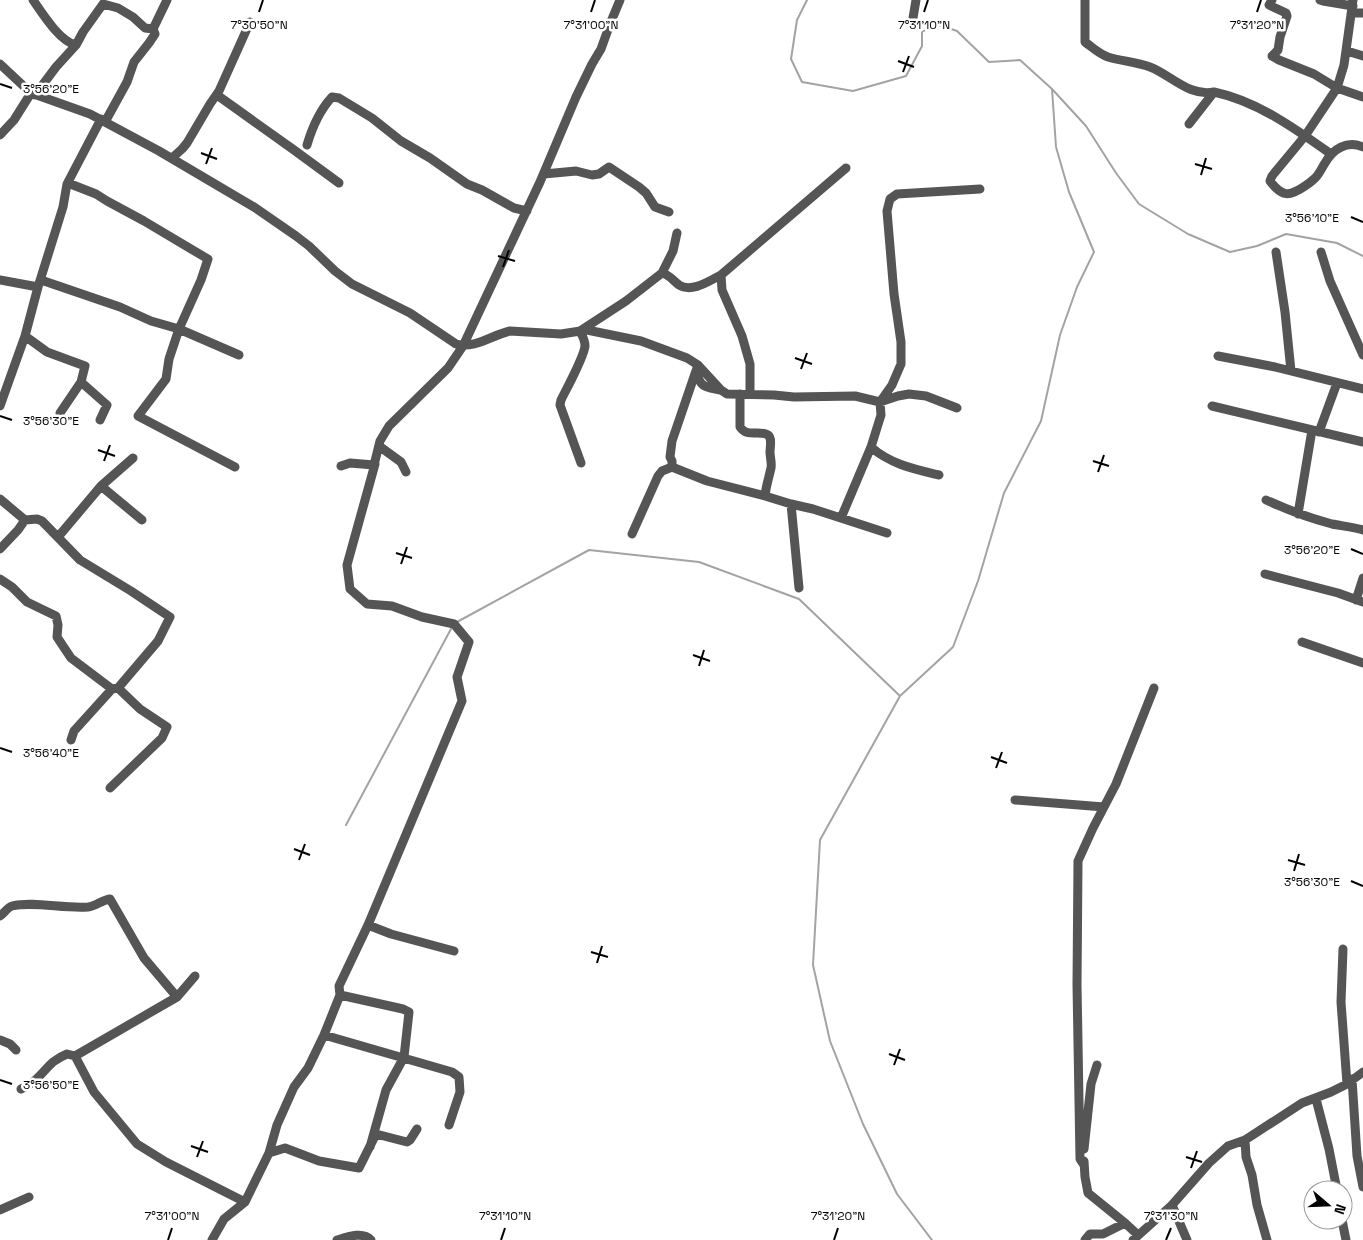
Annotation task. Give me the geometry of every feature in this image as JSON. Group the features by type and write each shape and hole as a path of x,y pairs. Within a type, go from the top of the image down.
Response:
{"street":[{"path":"33,0 50,24 69,44 76,45"},
{"path":"0,406 25,336 63,207 68,183 127,82 134,62 155,34 153,29 168,0"},
{"path":"212,1240 224,1219 245,1202 269,1153 282,1113 294,1088 308,1068 324,1035 340,995 339,986 368,925 462,701 457,677 469,642 454,624 422,618 392,606 367,604 350,589 347,564 380,441 389,426 448,368 463,346 544,174 576,97 601,49 620,0"},
{"path":"913,18 916,0"},
{"path":"1085,0 1085,42 1100,53 1107,57 1149,67 1196,92 1222,94 1259,108 1331,154"},
{"path":"1272,0 1269,5 1286,13 1287,16 1278,50 1272,56 1314,74 1337,88 1363,97"},
{"path":"1320,0 1353,6 1363,13"},
{"path":"0,134 14,120 33,94 76,45 104,2 118,8 145,28 153,29"},
{"path":"1353,6 1344,65 1337,88 1305,136 1270,181 1283,194 1291,194 1314,179 1331,154 1336,150 1349,144 1357,144 1363,147"},
{"path":"172,158 187,143 216,96 250,22"},
{"path":"1346,51 1363,56"},
{"path":"0,64 33,94 83,111 103,121 172,158 254,207 309,246 335,271 352,284 410,313 449,340 463,346 510,331 561,334 592,330 641,341 683,356 727,394 794,397 855,396 880,402 909,394 926,396 957,408"},
{"path":"1189,124 1214,92"},
{"path":"216,96 339,183"},
{"path":"307,145 312,130 326,103 332,97 339,98 372,118 401,141 430,158 467,184 514,208 526,211"},
{"path":"544,174 576,171 592,175 599,174 609,167 646,194 655,207 669,212"},
{"path":"662,273 668,274 684,287 694,288 721,275 846,168"},
{"path":"68,183 96,194 208,260 179,329 169,359 166,379 138,416 235,467"},
{"path":"841,518 871,447 880,415 880,402 892,385 901,364 901,342 894,294 887,211 890,200 897,194 980,189"},
{"path":"580,331 626,301 662,273 673,251 677,233"},
{"path":"1276,252 1291,371"},
{"path":"1321,252 1330,281 1363,354"},
{"path":"721,275 722,290 742,336 750,364 750,394"},
{"path":"0,280 40,284 120,307 151,321 179,329 239,355"},
{"path":"580,331 585,346 560,405 581,463"},
{"path":"25,336 47,352 84,366 81,382 60,413"},
{"path":"1218,356 1291,371 1363,389"},
{"path":"672,467 670,457 672,441 697,368"},
{"path":"81,382 107,405 100,420"},
{"path":"1298,514 1316,431 1337,383"},
{"path":"740,394 740,427 749,434 766,434 769,436 771,444 771,467 764,496"},
{"path":"1212,406 1363,442"},
{"path":"379,446 401,462 406,472"},
{"path":"871,447 891,461 939,475"},
{"path":"58,537 101,486 133,458"},
{"path":"341,466 350,463 374,464"},
{"path":"632,534 658,476 662,471 672,467 708,482 813,509 887,533"},
{"path":"101,486 142,520"},
{"path":"0,499 25,520 37,519 42,521 80,560 170,617 158,641 74,731 70,740"},
{"path":"1266,500 1298,514 1363,530"},
{"path":"790,504 799,588"},
{"path":"0,549 25,520"},
{"path":"1265,574 1360,601 1363,578"},
{"path":"0,580 12,587 27,602 56,616 58,625 57,637 71,658 115,688 167,728 162,738 110,788"},
{"path":"1302,642 1363,663"},
{"path":"1084,1165 1080,1159 1077,985 1078,861 1116,784 1154,688"},
{"path":"1015,800 1104,807"},
{"path":"0,916 10,906 91,906 110,899 144,958 177,997"},
{"path":"368,925 391,934 454,951"},
{"path":"1342,949 1341,1002 1356,1156 1363,1187"},
{"path":"21,1088 28,1086 41,1076 54,1061 67,1054 75,1056 177,997 195,976"},
{"path":"340,995 409,1012 404,1057 386,1090 370,1147"},
{"path":"324,1035 404,1057 452,1072 459,1077 460,1092 449,1125"},
{"path":"0,1040 10,1044 16,1050"},
{"path":"75,1056 94,1092 137,1144 166,1162 245,1202"},
{"path":"1097,1065 1091,1084 1083,1157 1088,1193 1125,1223 1136,1238 1228,1146 1245,1140 1302,1103 1316,1099 1363,1072"},
{"path":"1316,1099 1335,1180"},
{"path":"269,1153 285,1148 319,1161 359,1168 376,1134 407,1142 417,1129"},
{"path":"1245,1140 1246,1157 1267,1240"},
{"path":"0,1210 29,1197"},
{"path":"1172,1204 1187,1240"},
{"path":"1085,1240 1090,1234 1103,1234 1125,1223"},
{"path":"337,1240 360,1235 366,1236 371,1240"}],"waterway":[{"path":"807,0 797,20 791,59 802,82 853,91 906,76 922,46 922,32 936,24 957,31 989,62 1020,60 1052,89 1086,126 1116,173 1139,204 1188,234 1230,252 1257,246 1286,234 1337,243 1363,256"},
{"path":"932,1240 897,1194 863,1124 830,1041 813,965 820,840 900,696 953,647 978,581 1004,493 1041,421 1060,335 1077,287 1094,252 1069,192 1056,147 1052,89"},
{"path":"457,622 589,550 699,562 799,599 900,696"},
{"path":"346,825 452,627"}]}
